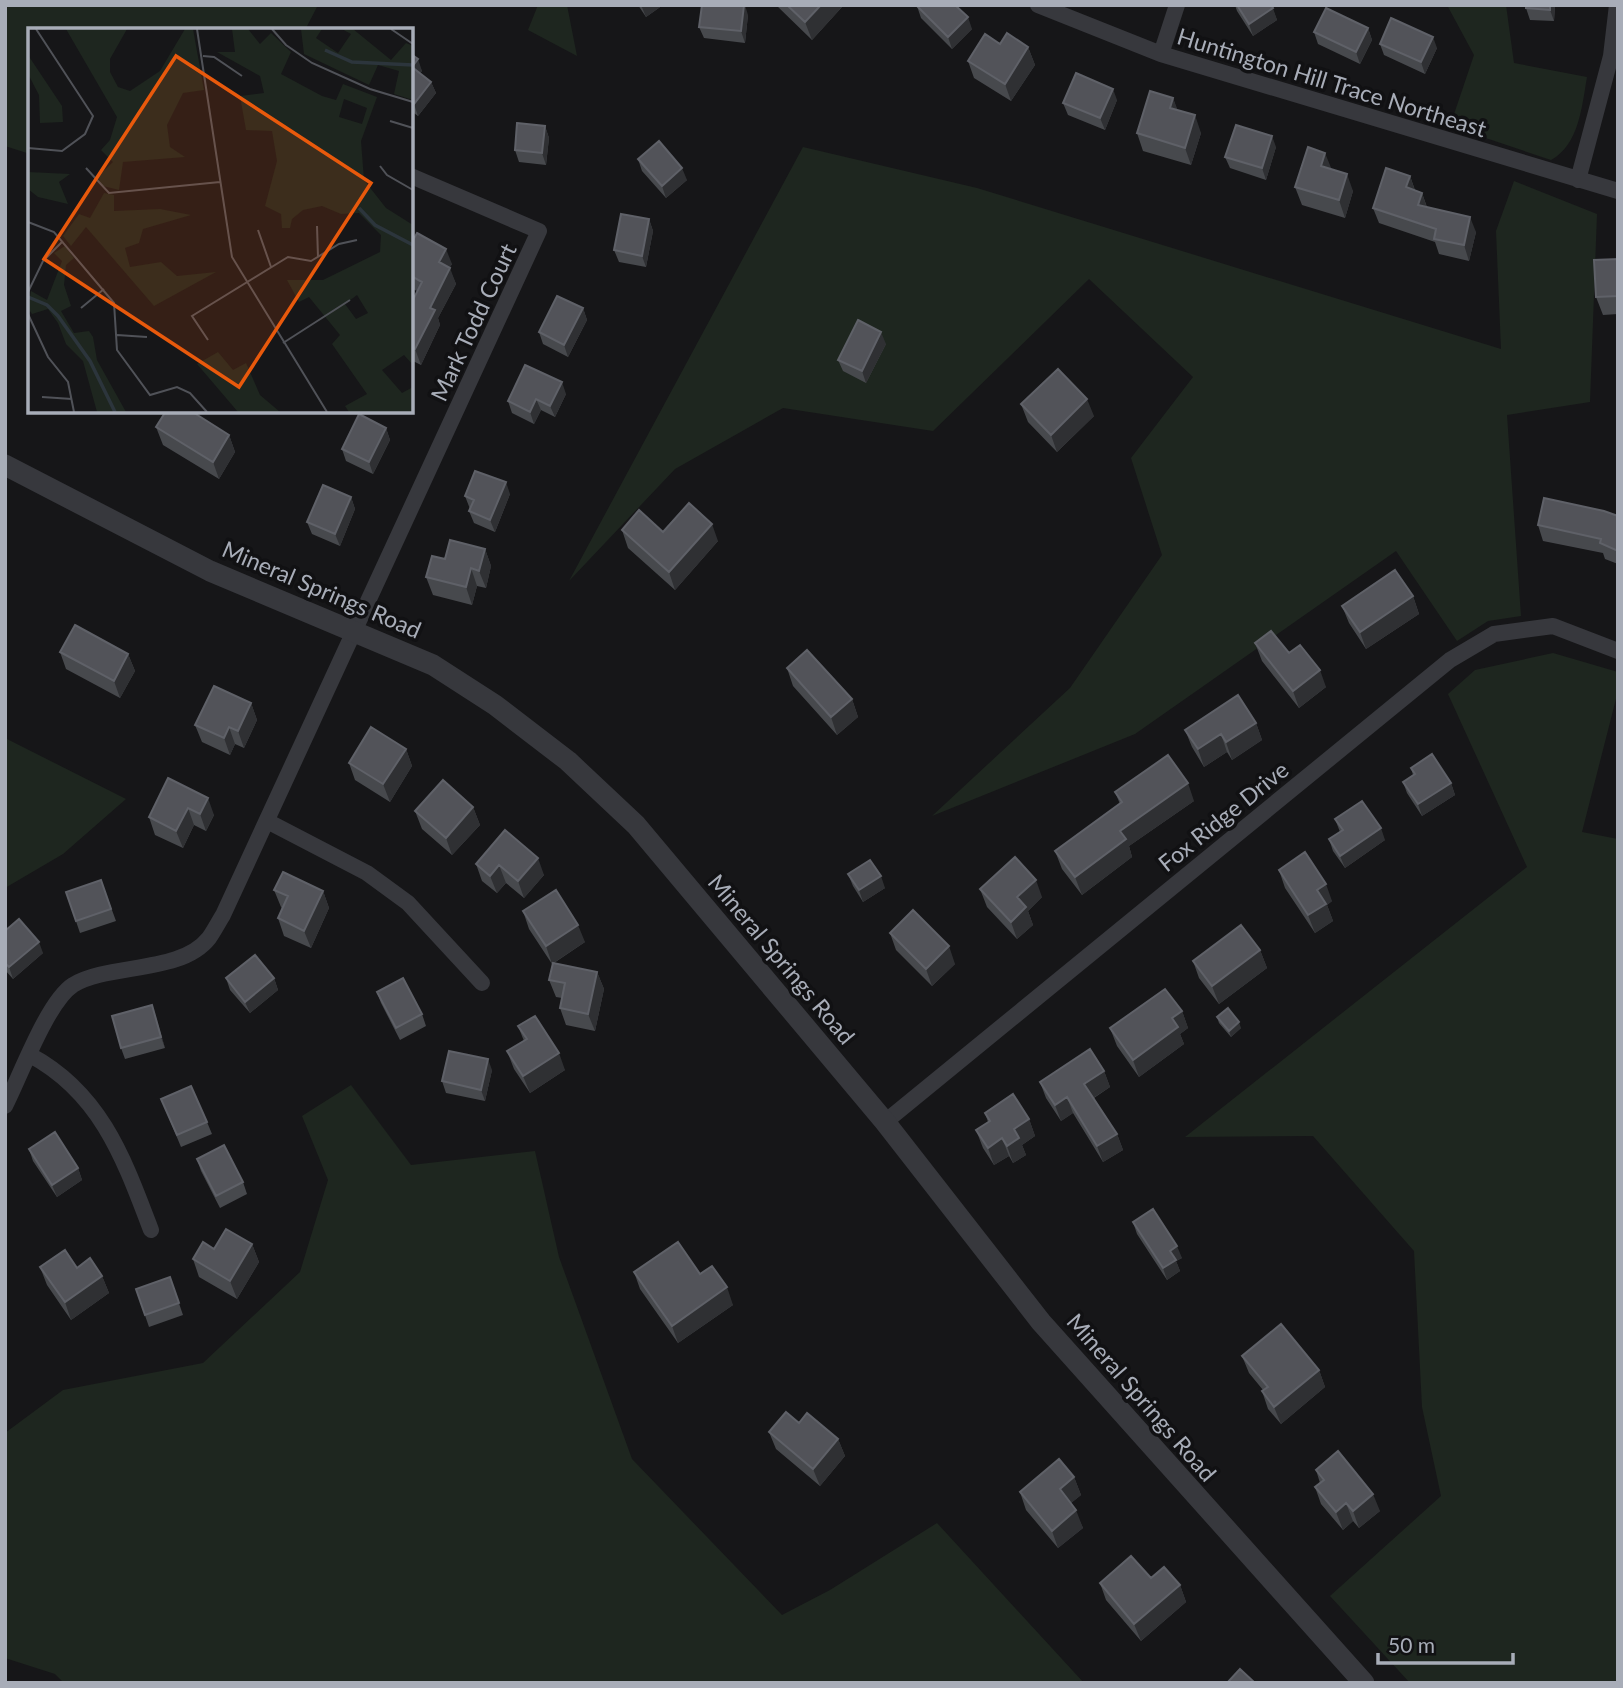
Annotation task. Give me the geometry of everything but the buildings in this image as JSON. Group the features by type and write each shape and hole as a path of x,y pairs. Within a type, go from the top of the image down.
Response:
{"street":[{"name":"Huntington Hill Trace Northeast","path":"1038,5 1161,54 1618,191"},
{"path":"1161,54 1177,5"},
{"path":"1578,180 1611,56 1617,5"},
{"name":"Mark Todd Court","path":"355,634 539,231 413,177"},
{"name":"Mineral Springs Road","path":"5,466 211,571 433,665 513,718 568,761 639,830 885,1122 1041,1322 1364,1683"},
{"name":"Fox Ridge Drive","path":"885,1122 1450,660 1494,634 1553,626 1618,651"},
{"path":"5,1107 54,1005 72,986 95,976 145,967 179,957 207,940 223,915 355,634"},
{"path":"267,821 367,873 408,903 482,983"},
{"path":"30,1055 51,1066 88,1100 121,1152 151,1230"}],"shaded area":[{"path":"5,5 318,5 306,28 28,28 28,153 5,146"},
{"path":"538,5 567,5 577,56 528,30"},
{"path":"1447,5 1506,5 1514,63 1587,77 1578,124 1568,145 1551,160 1450,126 1474,55"},
{"path":"803,147 977,188 1501,349 1496,231 1514,181 1597,214 1590,402 1507,415 1521,616 1488,621 1457,641 1396,551 1135,734 932,816 1070,688 1162,555 1131,458 1193,377 1089,279 933,431 783,408 675,469 569,581"},
{"path":"1553,653 1618,672 1618,691 1582,832 1618,839 1618,1683 1410,1683 1330,1596 1441,1496 1422,1407 1414,1251 1313,1136 1185,1137 1527,867 1448,694 1475,670"},
{"path":"5,738 126,799 63,854 5,888"},
{"path":"351,1085 411,1165 535,1151 559,1257 632,1459 782,1615 830,1590 937,1523 1084,1683 64,1683 55,1674 5,1658 5,1433 63,1390 203,1363 300,1272 328,1180 302,1116"}]}
